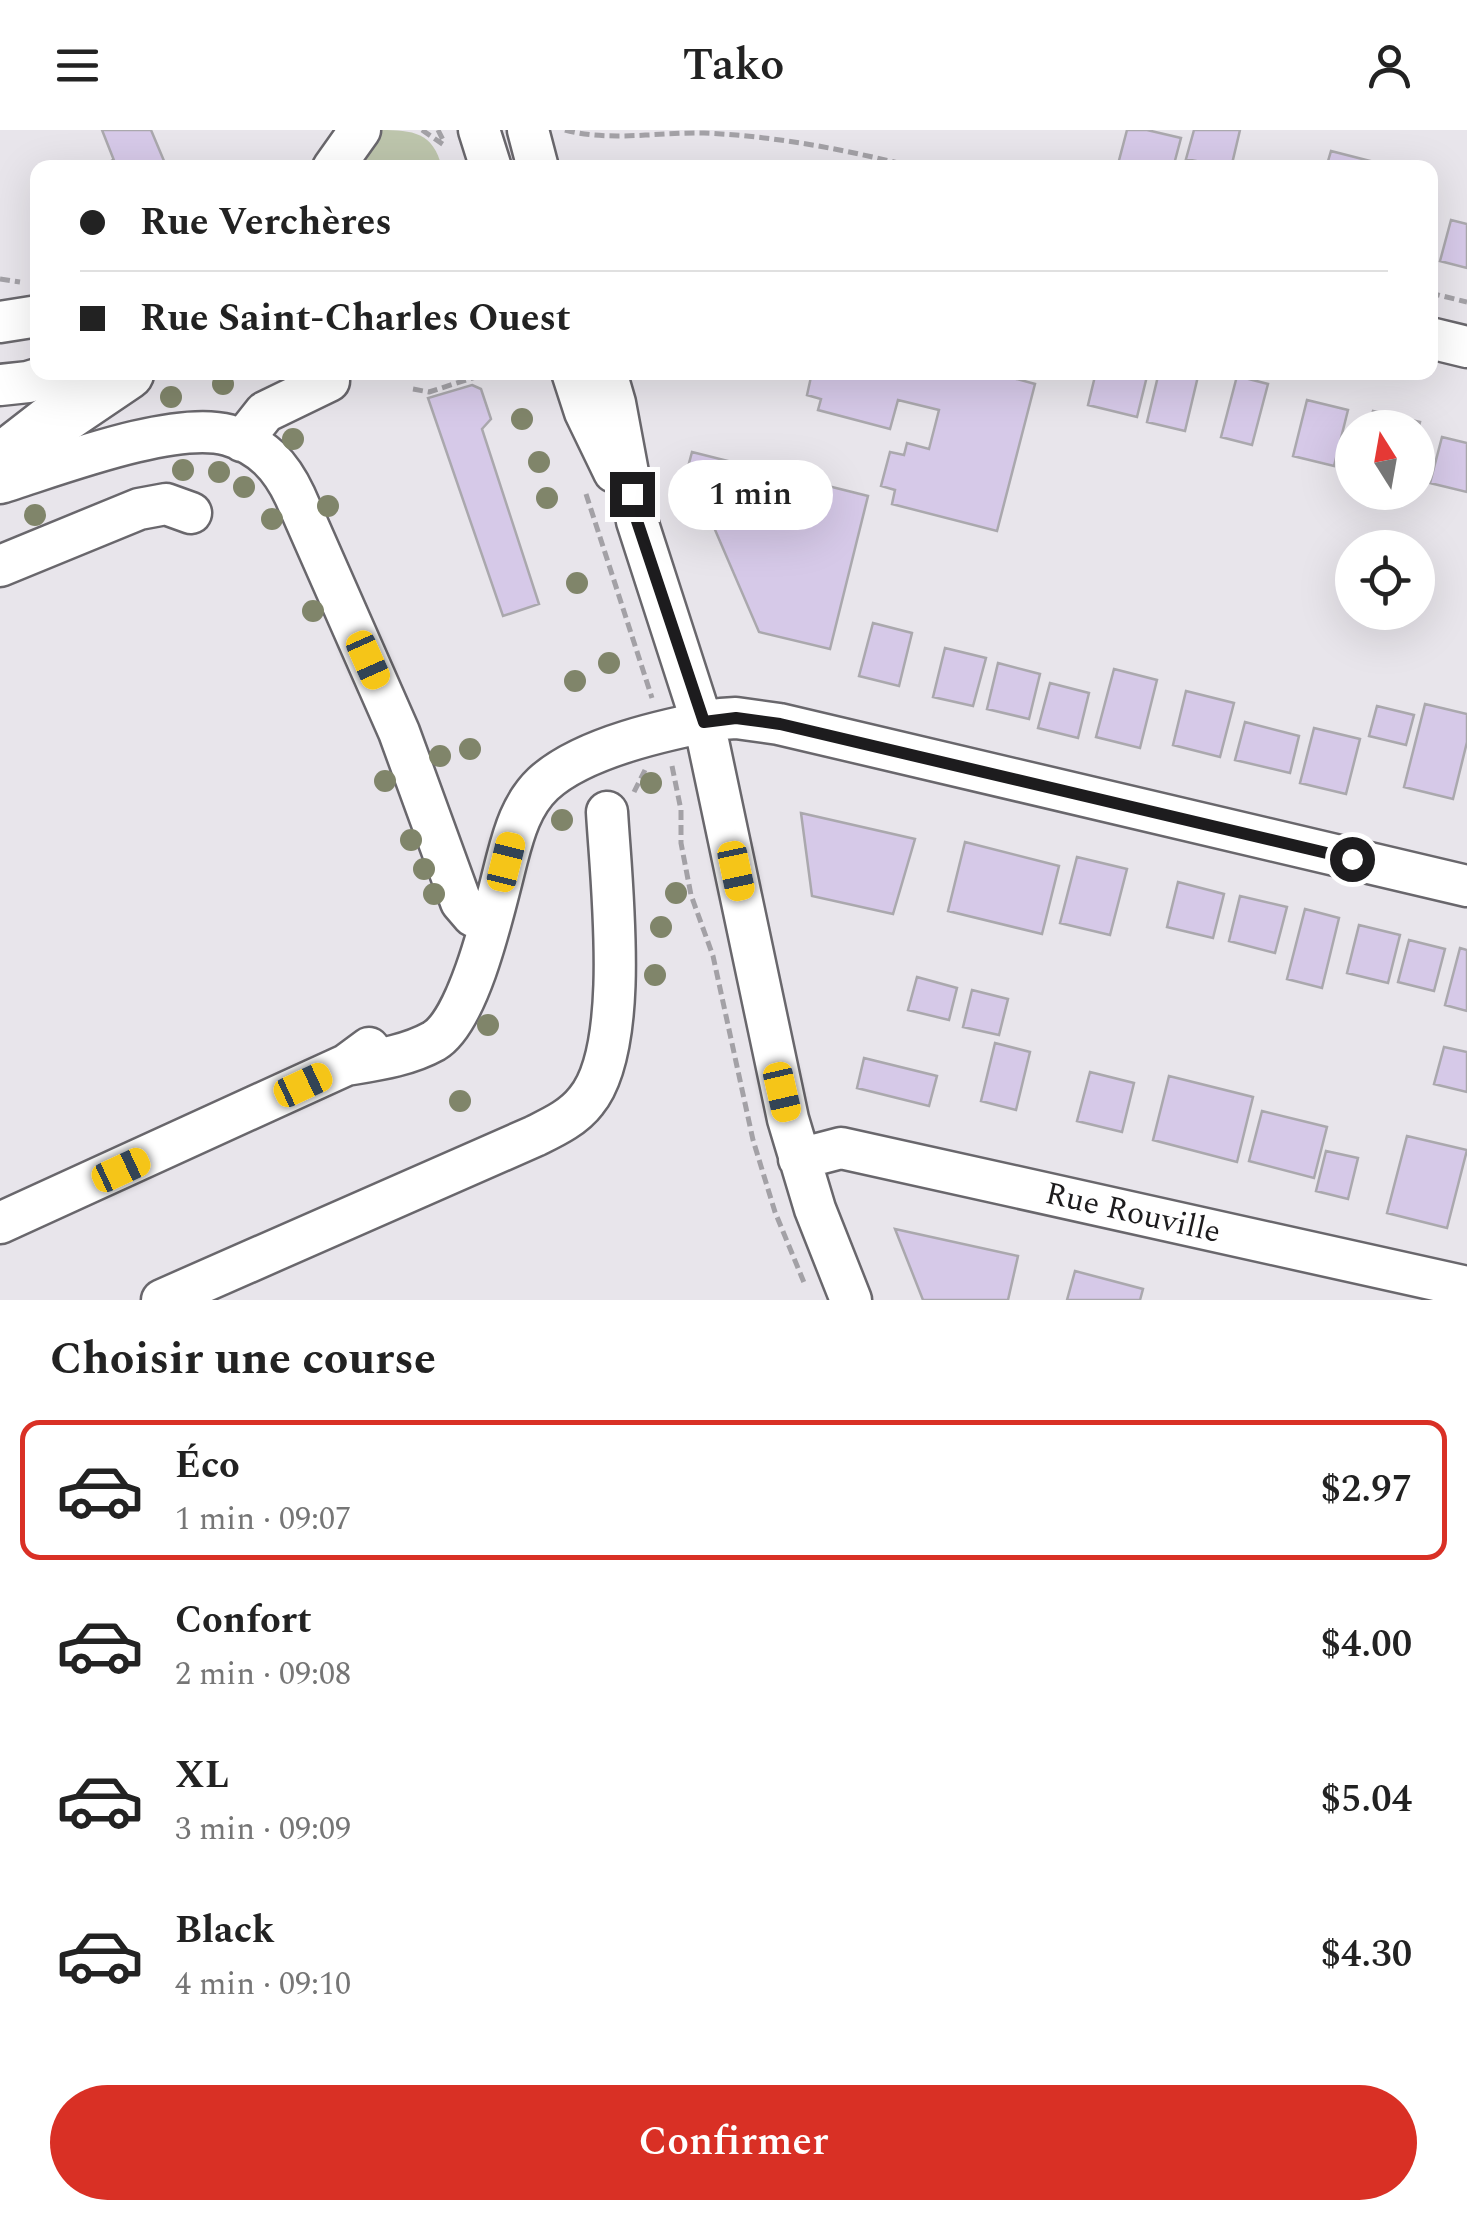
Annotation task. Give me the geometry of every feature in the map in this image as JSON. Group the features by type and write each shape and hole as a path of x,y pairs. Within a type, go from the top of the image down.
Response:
{"highway":[{"path":"0,464 59,395 103,380"}],"street":[{"path":"339,160 360,130"},
{"path":"528,130 536,160"},
{"path":"463,139 483,160"},
{"path":"0,322 30,317"},
{"path":"1438,340 1467,347"},
{"path":"575,380 585,412 637,521 704,722 799,1159 851,1300"},
{"path":"608,380 637,521"},
{"path":"242,441 265,412 329,381"},
{"path":"0,385 28,382 59,395"},
{"path":"0,410 22,410 59,395"},
{"path":"0,483 160,438 205,433 242,441 273,460 286,478 400,732 455,889 465,909 490,923"},
{"path":"0,566 139,509 166,504 191,513"},
{"path":"0,1223 368,1063 392,1031 448,1004 470,980 517,824 544,783 565,768 609,749 704,722 736,718 780,724 1467,886"},
{"path":"162,1300 518,1144 563,1121 586,1101 602,1068 612,1014 614,947 608,812"},
{"name":"Rue Rouville","path":"799,1159 841,1148 1467,1287"}],"path":[{"path":"422,130 463,139"},
{"path":"565,130 584,135 704,133 772,139 878,160"},
{"path":"1438,296 1467,302"},
{"path":"413,389 428,392 472,380"},
{"path":"620,598 658,715"},
{"path":"668,752 681,810 681,842 691,895 713,956 752,1140 775,1212 811,1300"},
{"path":"608,812 632,795 649,759"}],"green space":[{"path":"375,130 398,130 424,138 440,160 358,160"}],"building":[{"path":"102,130 151,130 164,160 114,160"},
{"path":"1127,130 1181,138 1175,160 1119,160"},
{"path":"1194,130 1240,130 1233,160 1186,159"},
{"path":"1331,151 1366,160 1328,160"},
{"path":"1451,220 1467,224 1467,268 1440,261"},
{"path":"810,380 1020,380 1035,384 997,531 892,504 895,490 881,486 890,452 904,455 907,443 929,449 939,410 898,400 890,429 818,410 821,399 807,395"},
{"path":"1094,380 1146,380 1137,417 1088,405"},
{"path":"1157,380 1197,380 1185,431 1147,422"},
{"path":"1236,380 1268,384 1252,445 1221,437"},
{"path":"472,385 481,389 491,419 482,429 539,604 503,616 428,398"},
{"path":"1307,400 1348,410 1335,410 1334,466 1293,456"},
{"path":"1442,437 1467,443 1467,492 1435,484"},
{"path":"692,452 868,496 830,649 759,632 688,467"},
{"path":"873,623 912,633 899,686 859,676"},
{"path":"945,648 986,658 973,706 933,697"},
{"path":"998,663 1040,674 1029,719 987,709"},
{"path":"1114,669 1157,680 1140,748 1096,737"},
{"path":"1050,683 1089,693 1078,738 1038,728"},
{"path":"1186,691 1234,703 1220,757 1173,745"},
{"path":"1425,704 1467,714 1467,742 1453,799 1404,787"},
{"path":"1377,706 1414,715 1406,745 1369,736"},
{"path":"1245,722 1299,736 1290,773 1235,760"},
{"path":"1314,728 1360,739 1346,794 1300,783"},
{"path":"801,813 915,839 893,914 812,896"},
{"path":"965,842 1059,866 1042,934 948,911"},
{"path":"1077,857 1127,869 1110,935 1060,923"},
{"path":"1178,882 1224,894 1213,938 1167,927"},
{"path":"1240,896 1287,907 1275,953 1229,941"},
{"path":"1305,909 1339,918 1322,988 1287,979"},
{"path":"1359,925 1400,935 1388,983 1347,973"},
{"path":"1409,940 1445,949 1434,991 1398,982"},
{"path":"1460,948 1467,950 1467,1011 1445,1005"},
{"path":"917,977 957,988 949,1020 908,1010"},
{"path":"972,990 1008,999 999,1035 963,1027"},
{"path":"995,1043 1030,1052 1016,1110 981,1101"},
{"path":"1444,1047 1467,1052 1467,1092 1434,1084"},
{"path":"864,1058 937,1076 929,1106 857,1088"},
{"path":"1090,1072 1134,1083 1122,1132 1077,1121"},
{"path":"1169,1076 1253,1097 1237,1162 1153,1140"},
{"path":"1262,1111 1327,1127 1314,1178 1249,1161"},
{"path":"1407,1136 1467,1150 1447,1228 1387,1213"},
{"path":"1326,1151 1358,1158 1348,1199 1316,1191"},
{"path":"895,1229 1018,1256 1008,1300 923,1300"},
{"path":"1075,1271 1143,1289 1140,1300 1067,1300"}],"route":[{"path":"632,494 637,521 704,722 736,718 780,724 1352,859"}]}
